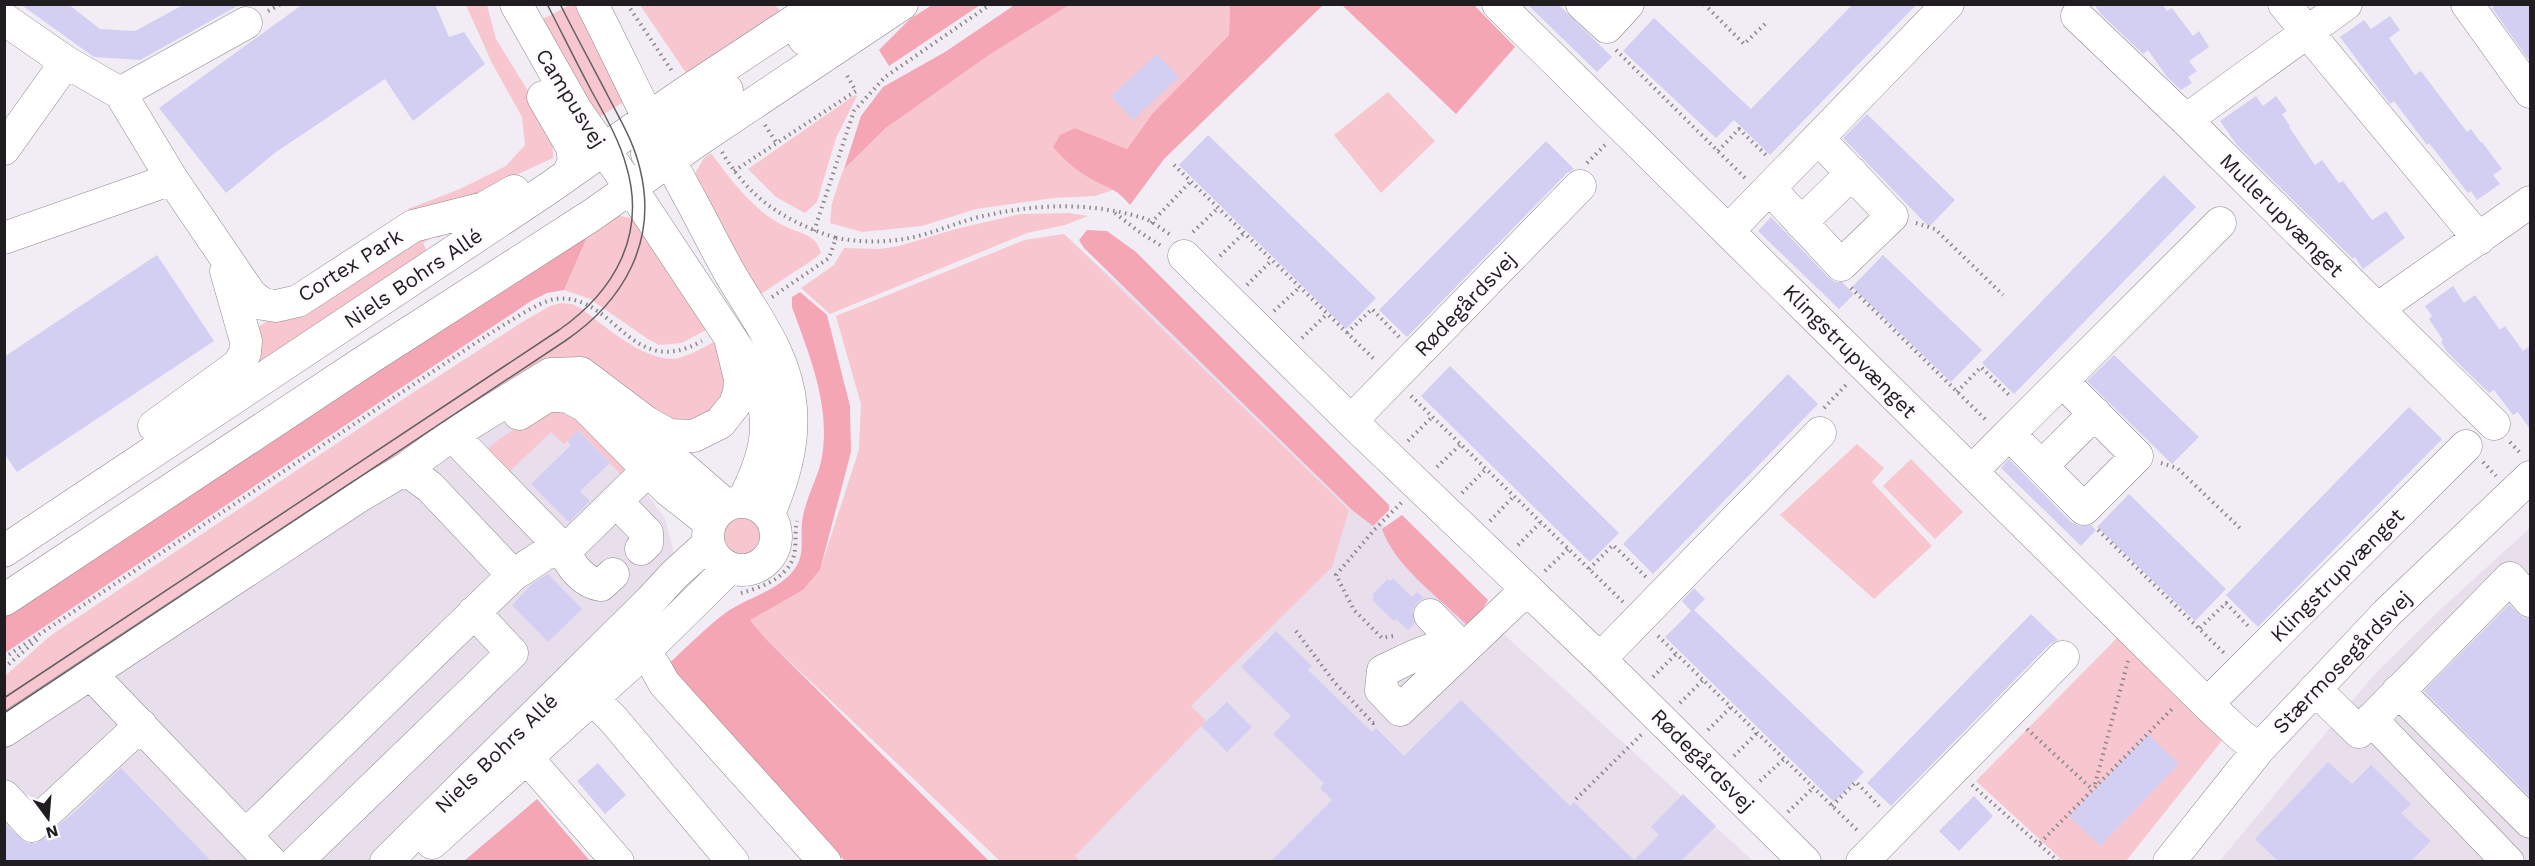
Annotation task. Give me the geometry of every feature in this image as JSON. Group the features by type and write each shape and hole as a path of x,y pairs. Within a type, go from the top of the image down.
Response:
{"street":[{"name":"Campusvej","path":"499,4 513,43 572,147 574,161 622,164"},
{"name":"Campusvej","path":"516,4 556,80 622,164"},
{"path":"592,4 622,164 855,4"},
{"name":"Niels Bohrs Allé","path":"4,600 368,359 622,164 820,4"},
{"name":"Niels Bohrs Allé","path":"5,550 622,164 902,4"},
{"name":"Klingstrupvænget","path":"1498,4 2138,636 2192,704 2259,749"},
{"path":"1582,4 1607,27 1628,4"},
{"path":"1728,231 1948,4"},
{"path":"2284,4 2479,239"},
{"path":"2186,120 2346,4"},
{"path":"2467,4 2530,92"},
{"name":"Mullerupvænget","path":"2077,16 2186,120 2494,424"},
{"name":"Cortex Park","path":"4,19 66,62 120,93 172,179 221,252 251,295 263,304 276,306 298,301 413,226 484,208 515,190 622,164"},
{"path":"120,93 246,23"},
{"path":"4,149 66,62"},
{"path":"1772,186 1801,223 1841,265 1892,216 1818,138"},
{"name":"Niels Bohrs Allé","path":"622,164 658,228 726,333 747,361 761,390 767,434 760,466 731,517"},
{"name":"Niels Bohrs Allé","path":"386,861 650,601 731,517 786,471 792,432 791,408 787,382 768,333 731,276 622,164"},
{"path":"1801,223 1852,173"},
{"path":"4,238 172,179"},
{"name":"Rødegårdsvej","path":"1351,421 1580,186"},
{"path":"2377,309 2530,202"},
{"path":"1972,471 2220,223"},
{"path":"5,550 63,491 238,365 245,353 246,340 221,252"},
{"name":"Rødegårdsvej","path":"1189,258 1351,421 1429,475 1473,538 1600,659 1805,861"},
{"path":"4,732 358,496 405,470 435,467 457,442 550,374 581,373 617,402 669,435 694,436 720,423 735,404 739,392 738,363 726,333"},
{"path":"2014,429 2042,466 2084,509 2138,456 2062,381"},
{"path":"457,442 549,395 568,397 585,406 658,480 683,523 682,550 674,575"},
{"path":"617,402 641,432 731,517"},
{"path":"2042,466 2095,413"},
{"path":"1600,659 1820,433"},
{"path":"457,442 565,551 568,561 591,584 600,585 613,574"},
{"name":"Klingstrupvænget","path":"2192,704 2242,670 2466,446"},
{"path":"405,470 430,487 513,575"},
{"name":"Stærmosegårdsvej","path":"2169,861 2259,749 2315,689 2387,613 2530,477"},
{"path":"658,480 731,517 775,526 777,538 773,551 766,561 755,568 742,570 729,568 712,554 731,517"},
{"path":"246,835 513,575 547,553 565,551 616,501 658,480"},
{"path":"616,501 647,533 647,543 641,549"},
{"name":"Niels Bohrs Allé","path":"411,861 528,759 586,693 643,653 729,568"},
{"path":"2315,689 2359,732 2510,578 2530,601"},
{"path":"1400,710 1527,589"},
{"path":"650,601 630,637 586,693 619,726 733,861"},
{"path":"296,861 512,653 474,612"},
{"path":"1430,615 1463,649"},
{"path":"643,653 655,667 664,683 825,861"},
{"path":"1869,855 2063,657"},
{"path":"91,674 271,861"},
{"path":"2398,691 2530,822"},
{"path":"2371,719 2508,861"},
{"path":"4,796 32,826 141,725"},
{"path":"528,759 618,861"},
{"path":"2517,861 2530,848"}],"path":[{"path":"627,4 675,77"},
{"path":"814,231 854,111 885,77 991,4"},
{"path":"1704,4 1744,45 1767,22"},
{"path":"1607,27 1616,50 1718,151 1772,186"},
{"path":"844,71 856,91 865,98"},
{"path":"734,171 856,91"},
{"path":"1580,186 1579,171 1622,127"},
{"path":"1718,151 1739,129 1772,186"},
{"path":"720,149 734,171 754,195 794,223 836,238 855,242 896,241 922,236 973,219 1019,209 1089,206 1145,219 1174,237 1189,258"},
{"path":"1174,165 1343,329"},
{"path":"1151,223 1191,181"},
{"path":"1189,258 1218,208"},
{"path":"1115,213 1156,244 1189,258 1244,233"},
{"path":"1892,216 1935,229 2003,295"},
{"path":"753,308 829,258 836,238"},
{"path":"1231,302 1272,260"},
{"path":"1257,328 1300,287"},
{"path":"1851,288 1957,392 2014,429"},
{"path":"4,658 486,336 552,299 574,298 590,306 643,347 666,353 693,346 726,333"},
{"path":"1347,333 1372,309 1416,354"},
{"path":"1284,355 1327,314"},
{"path":"1820,433 1824,406 1865,366"},
{"path":"1957,392 1981,367 2014,429"},
{"path":"1418,403 1583,563"},
{"path":"1412,437 1433,417"},
{"path":"1399,635 1382,638 1354,610 1336,575 1374,530 1461,444"},
{"path":"2138,456 2177,468 2242,530"},
{"path":"1472,484 1486,469"},
{"path":"1473,538 1514,496"},
{"path":"1501,564 1541,522"},
{"path":"2102,534 2242,670"},
{"path":"1589,569 1613,545 1663,594"},
{"path":"1551,566 1568,549"},
{"path":"2199,629 2226,603 2267,645"},
{"path":"4,668 50,629"},
{"path":"1296,631 1335,683 1372,723 1388,721 1400,710"},
{"path":"2093,788 2132,648 2138,636"},
{"path":"1662,640 1832,806 1869,855"},
{"path":"1656,674 1676,654"},
{"path":"1685,698 1703,680"},
{"path":"2040,843 2093,788 2192,704"},
{"path":"1713,724 1731,707"},
{"path":"2009,712 2093,788"},
{"path":"1576,799 1659,718"},
{"path":"1742,748 1757,733"},
{"path":"1742,799 1784,759"},
{"path":"1953,769 2059,861"},
{"path":"1832,806 1856,782 1898,825"},
{"path":"1771,828 1814,788"}],"shaded area":[{"path":"1016,4 1069,5 989,55 886,128 844,169 861,116 883,87 945,52"},
{"path":"466,5 487,5 496,39 552,130 553,158 499,183 480,195 412,213 408,209 460,189 506,166 525,145 522,117 492,63"},
{"path":"570,5 579,5 625,101 598,118 537,22"},
{"path":"640,5 775,5 782,13 686,73"},
{"path":"932,5 980,5 889,66 879,50 910,19"},
{"path":"1069,5 1230,5 1229,35 1152,114 1127,149 1075,128 1095,181 1116,189 1095,196 1054,198 976,209 922,226 862,232 830,223 832,203 843,170 886,128 989,55"},
{"path":"1230,5 1323,5 1164,159 1130,205 1117,193 1077,170 1053,147 1060,135 1075,128 1127,149 1152,114 1229,35"},
{"path":"1342,5 1474,5 1515,47 1456,114"},
{"path":"1388,92 1435,141 1381,193 1334,135"},
{"path":"855,95 857,96 836,138 817,202 805,213 776,197 748,169"},
{"path":"711,153 734,183 761,211 782,225 811,238 819,246 821,253 814,259 761,294 708,212 693,177 704,158"},
{"path":"1069,213 1088,216 1065,225 1027,233 830,314 801,288 834,265 844,248 880,249 899,246 956,229 1020,214"},
{"path":"616,215 635,219 709,328 682,343 659,345 590,299 564,290 591,228"},
{"path":"462,223 438,238 435,236 423,243 427,251 258,366 254,342 261,325 277,319 399,240"},
{"path":"591,228 564,290 547,293 531,301 5,653 5,616"},
{"path":"1087,230 1107,231 1136,252 1389,505 1389,510 1373,526 1352,510 1084,248 1079,240"},
{"path":"1064,234 1753,861 1001,861 749,619 803,590 820,570 859,450 861,404 836,316 1025,240"},
{"path":"1064,234 1349,510 1332,567 1191,706 1206,721 1075,856 1080,861 1000,861 766,639 749,619 803,590 820,570 859,450 861,404 836,316 1025,240"},
{"path":"800,292 827,315 850,406 851,452 820,570 803,590 750,620 766,639 989,861 845,861 663,669 728,611 779,584 793,571 800,559 803,515 821,462 824,422 812,364 792,307 792,297"},
{"path":"561,303 572,304 582,309 615,334 654,356 667,359 679,358 717,340 729,399 687,430 568,363 5,719 5,676 50,636 394,405 524,321 550,306"},
{"path":"550,357 665,519 674,553 373,861 5,862 5,724"},
{"path":"555,408 571,411 626,468 625,479 579,430 564,444 551,432 508,473 486,451 518,427"},
{"path":"1857,444 1884,468 1872,482 1932,546 1874,599 1780,515"},
{"path":"1911,459 1963,512 1935,539 1883,486"},
{"path":"1402,515 1488,600 1477,618 1466,624 1418,580 1396,555 1382,529"},
{"path":"742,517 755,522 760,535 755,548 742,553 729,548 724,535 729,522"},
{"path":"2530,528 2530,861 2219,862 2373,676 2441,609"},
{"path":"2118,637 2224,738 2126,861 2063,861 1976,781"},
{"path":"537,799 590,861 464,861"}],"building":[{"path":"20,4 68,4 100,29 135,31 185,4 241,4 140,60 94,57"},
{"path":"303,4 435,4 449,37 464,32 485,64 413,121 385,79 276,152 226,193 159,108"},
{"path":"1527,4 1558,4 1612,57 1597,72"},
{"path":"1853,4 1917,4 1770,155 1734,120 1716,138 1623,51 1654,18 1751,109"},
{"path":"2094,4 2162,4 2167,11 2172,8 2193,36 2199,31 2209,47 2189,61 2197,71 2188,77 2192,83 2181,90 2167,77 2148,50 2143,54 2101,14"},
{"path":"2497,4 2530,4 2530,62 2492,8"},
{"path":"2390,16 2400,30 2389,38 2415,75 2421,71 2467,132 2471,129 2502,169 2493,175 2500,184 2477,200 2471,191 2468,193 2429,143 2427,145 2394,101 2390,104 2340,37 2364,20 2371,29"},
{"path":"1157,54 1179,77 1133,120 1111,96"},
{"path":"2256,96 2263,106 2276,96 2287,111 2282,114 2289,127 2315,165 2322,160 2339,183 2343,181 2372,220 2386,211 2405,238 2363,269 2355,257 2353,259 2237,145 2220,121"},
{"path":"1867,114 1955,200 1929,227 1843,138"},
{"path":"1208,135 1376,298 1346,329 1179,165"},
{"path":"1546,141 1574,169 1567,173 1407,337 1379,310"},
{"path":"2164,175 2196,207 2014,394 1982,363"},
{"path":"1771,217 1828,277 1835,282 1842,282 1854,294 1839,309 1758,231"},
{"path":"157,255 214,341 17,472 4,453 4,357"},
{"path":"1883,255 1982,350 1951,382 1852,287"},
{"path":"2453,286 2464,303 2475,295 2500,330 2505,326 2523,351 2530,346 2530,429 2518,412 2513,415 2494,390 2489,393 2447,352 2441,342 2443,340 2429,319 2432,316 2425,306"},
{"path":"2114,355 2199,437 2172,464 2087,381"},
{"path":"1450,366 1619,533 1590,562 1421,396"},
{"path":"1788,374 1818,404 1653,574 1623,544"},
{"path":"2409,407 2442,439 2258,627 2226,595"},
{"path":"578,430 610,463 580,491 590,501 569,522 531,484 571,445 567,441"},
{"path":"2009,459 2071,522 2080,526 2091,525 2096,530 2081,546 2001,468"},
{"path":"2129,494 2226,589 2195,621 2097,527"},
{"path":"548,574 582,609 548,642 512,605 533,583"},
{"path":"1393,578 1412,597 1417,592 1424,598 1413,610 1415,623 1408,630 1396,619 1394,621 1372,600 1374,597 1372,595 1388,579 1390,581"},
{"path":"1694,588 1705,599 1694,610 1864,772 1834,802 1665,637 1691,611 1682,601"},
{"path":"2509,605 2524,618 2530,619 2530,797 2424,691"},
{"path":"2031,614 2058,640 2050,644 1891,806 1867,783"},
{"path":"1276,631 1312,666 1308,670 1372,732 1376,728 1404,756 1461,700 1570,806 1574,802 1634,860 1659,835 1651,827 1683,794 1716,826 1681,861 1271,861 1332,800 1320,788 1324,783 1273,734 1291,716 1241,667"},
{"path":"1227,702 1252,727 1227,752 1201,726"},
{"path":"2148,734 2179,764 2100,846 2069,816"},
{"path":"2328,762 2352,784 2371,765 2411,804 2401,813 2431,841 2411,861 2278,861 2255,839"},
{"path":"598,763 626,795 605,814 577,781"},
{"path":"121,768 211,861 4,861 4,827 6,825 26,843 37,843 76,811"},
{"path":"1974,796 1993,816 1959,851 1939,831"}],"tram line":[{"path":"4,698 559,330 579,315 596,297 610,279 629,237 632,214 631,190 626,165 615,136 547,4"},
{"path":"4,713 565,341 586,325 619,288 640,245 644,221 644,195 640,169 627,132 560,4"}]}
